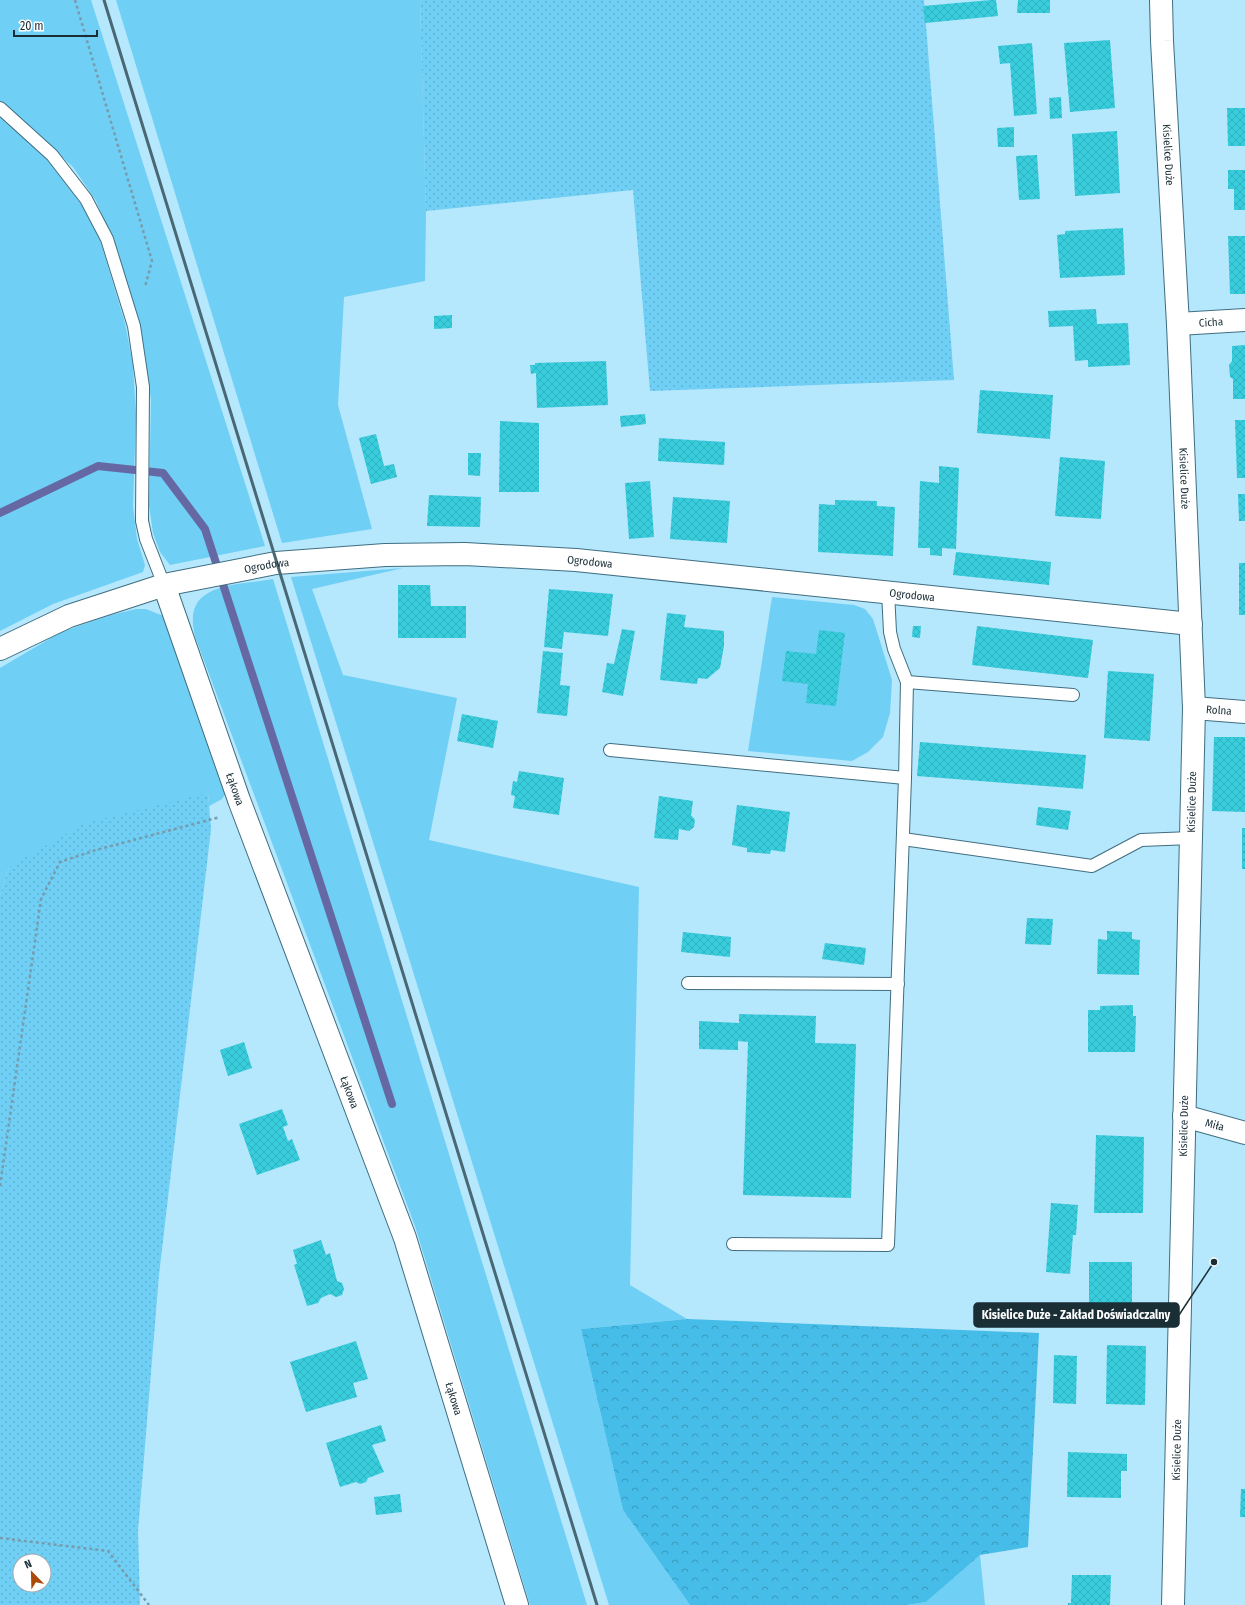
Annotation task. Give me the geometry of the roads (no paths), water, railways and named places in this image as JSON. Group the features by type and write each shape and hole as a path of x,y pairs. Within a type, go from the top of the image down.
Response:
{"street":[{"name":"Kisielice Duże","path":"1161,0 1162,42 1178,324 1194,708 1173,1605"},
{"name":"Cicha","path":"1178,324 1245,320"},
{"name":"Ogrodowa","path":"0,649 69,616 164,585 260,565 362,556 465,554 576,560 1191,624"},
{"name":"Łąkowa","path":"164,585 244,811 405,1238 517,1605"},
{"name":"Rolna","path":"1194,708 1245,712"},
{"name":"Miła","path":"1184,1116 1245,1133"}],"lane":[{"path":"0,108 52,155 86,199 107,239 134,326 143,387 142,521 146,539 164,585"},
{"path":"733,1244 888,1245 903,839 907,682 894,649 890,632 888,592"},
{"path":"907,682 1073,695"},
{"path":"610,750 905,778"},
{"path":"903,839 1092,866 1141,840 1191,838"},
{"path":"688,983 898,984"}],"waterway":[{"path":"0,513 98,466 163,473 205,529 392,1104"}],"railway":[{"path":"104,0 597,1605"}],"place":[{"name":"Kisielice Duże - Zakład Doświadczalny","path":"1214,1262"}]}
